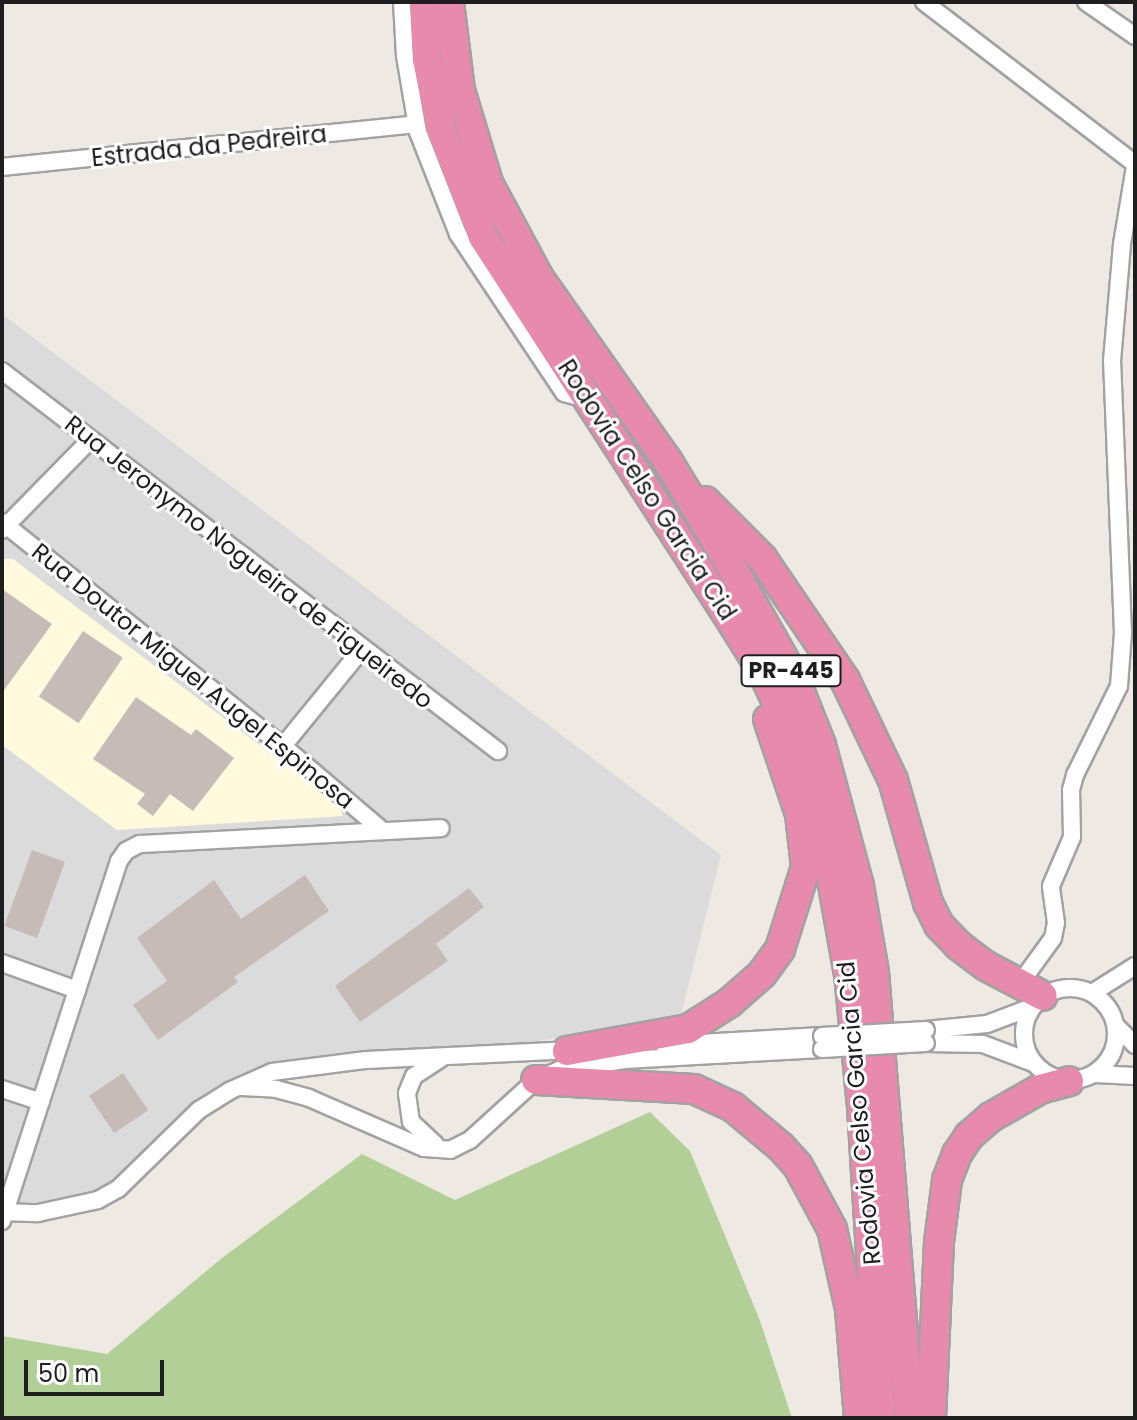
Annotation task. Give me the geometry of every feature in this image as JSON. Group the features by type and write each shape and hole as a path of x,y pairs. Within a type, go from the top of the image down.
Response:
{"highway":[{"name":"Rodovia Celso Garcia Cid","path":"424,2 427,59 441,129 483,237 762,670 799,749 820,812 849,974 860,1092 881,1418"},
{"name":"Rodovia Celso Garcia Cid","path":"449,2 460,90 488,183 539,278 667,460 794,677 821,745 859,886 874,972 910,1418"},
{"path":"667,460 762,558 845,680 893,780 928,903 939,925 958,945 1032,995"},
{"path":"567,1051 688,1029 729,1003 762,974 780,949 806,867 800,814 734,625"},
{"path":"931,1418 943,1205 957,1154 969,1136 991,1117 1040,1089 1082,1077"},
{"path":"536,1080 694,1089 733,1107 781,1147 798,1166 832,1229 850,1309 859,1418"}],"street":[{"path":"402,2 405,56 416,124 458,234 564,393 588,400"},
{"path":"924,2 1135,165 1122,244 1112,361 1123,633 1119,686 1075,775 1071,790 1072,837 1051,886 1056,923 1053,938 1023,1029 1024,1041 1033,1063"},
{"path":"1086,2 1135,36"},
{"name":"Estrada da Pedreira","path":"2,167 416,124"},
{"name":"Rua Jeronymo Nogueira de Figueiredo","path":"2,371 498,751"},
{"path":"3,526 90,440"},
{"name":"Rua Doutor Miguel Augel Espinosa","path":"3,526 283,746 383,831"},
{"path":"283,746 362,649"},
{"path":"441,828 133,847 119,861 3,1215 38,1213 98,1200 118,1189 199,1110 272,1072 308,1065 445,1056 926,1037 987,1024 1032,995 1070,988 1092,993 1108,1008 1116,1026 1135,1045"},
{"path":"2,963 77,990"},
{"path":"1092,993 1135,966"},
{"path":"1082,1077 1112,1053 1116,1026"},
{"path":"926,1037 983,1044 1033,1063 1049,1076 1135,1076"},
{"path":"240,1087 276,1089 309,1098 424,1148 450,1150 470,1140 536,1080 583,1064 822,1042"},
{"path":"445,1056 414,1076 407,1103 414,1129 450,1150"},
{"path":"2,1089 41,1102"}],"shaded area":[{"path":"2,314 721,855 680,1019 240,1087 218,1098 119,1191 7,1214 2,1229"},
{"path":"2,559 13,559 338,804 343,816 117,830 2,745"}],"green space":[{"path":"650,1112 690,1151 759,1318 792,1418 2,1418 2,1336 107,1354 222,1258 362,1154 455,1200"}],"building":[{"path":"2,589 52,624 2,693"},
{"path":"83,631 123,658 79,723 39,696"},
{"path":"136,697 191,735 196,729 234,758 193,811 170,794 153,816 137,804 145,794 93,759"},
{"path":"32,850 65,862 37,938 4,926"},
{"path":"305,875 329,911 234,977 238,982 158,1040 133,1005 167,981 137,938 214,880 241,919"},
{"path":"469,888 484,907 436,944 448,961 360,1022 335,986"},
{"path":"123,1073 148,1110 114,1133 89,1096"}]}
